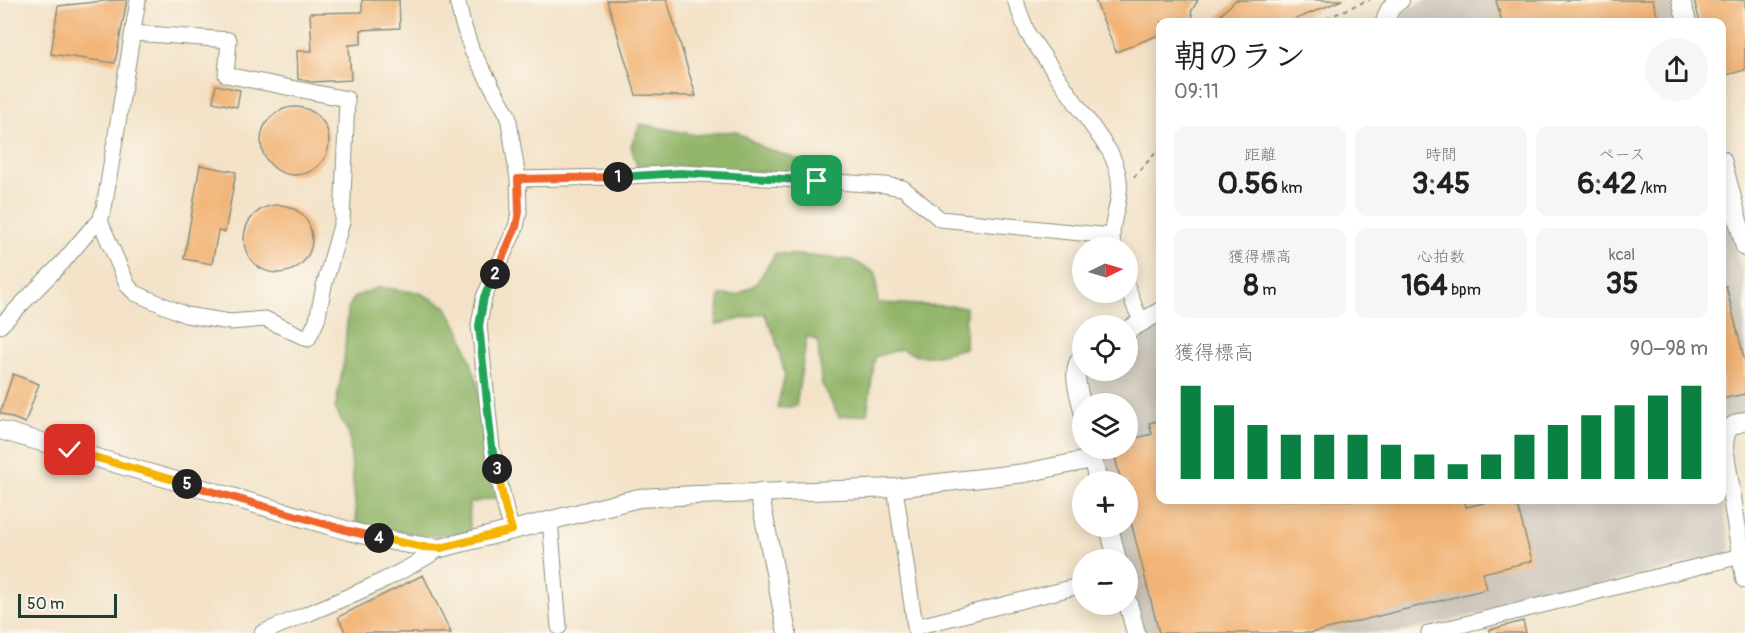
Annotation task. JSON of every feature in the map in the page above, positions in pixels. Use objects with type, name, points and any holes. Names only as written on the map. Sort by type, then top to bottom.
[{"type":"street","points":[[0,326],[100,221],[138,0]]},
{"type":"street","points":[[457,0],[472,51],[508,115],[518,179],[519,212],[516,227],[484,297],[479,326],[492,448],[512,530]]},
{"type":"street","points":[[1015,0],[1028,34],[1110,152],[1116,165],[1120,186],[1113,237]]},
{"type":"street","points":[[1386,18],[1394,4],[1400,0]]},
{"type":"street","points":[[1681,0],[1686,18]]},
{"type":"street","points":[[100,221],[128,286],[135,293],[186,315],[230,322],[266,319],[308,339],[317,320],[342,222],[347,99],[226,75],[229,40],[134,33]]},
{"type":"street","points":[[518,179],[681,173],[885,185],[903,188],[940,219],[1075,237]]},
{"type":"street","points":[[1726,175],[1745,247]]},
{"type":"street","points":[[1138,324],[1156,314]]},
{"type":"street","points":[[1726,432],[1730,427],[1745,421]]},
{"type":"street","points":[[0,430],[349,531],[399,543],[441,548],[639,498],[895,488],[1025,473],[1074,459]]},
{"type":"street","points":[[1726,462],[1745,579]]},
{"type":"street","points":[[895,488],[916,630],[1072,588]]},
{"type":"street","points":[[759,492],[787,633]]},
{"type":"street","points":[[550,520],[559,627]]},
{"type":"street","points":[[262,633],[415,565],[441,548]]},
{"type":"street","points":[[1429,633],[1740,556]]},
{"type":"street","points":[[1131,615],[1136,633]]},
{"type":"path","points":[[1327,18],[1370,0]]},
{"type":"path","points":[[1120,186],[1126,186],[1156,153]]},
{"type":"shaded area","points":[[1428,0],[1674,0],[1679,18],[1401,18],[1407,9]]},
{"type":"shaded area","points":[[1726,208],[1745,285],[1745,412],[1726,417]]},
{"type":"shaded area","points":[[1156,325],[1156,504],[1723,504],[1730,548],[1727,554],[1399,633],[1143,633],[1138,613],[1138,549],[1122,549],[1118,537],[1138,537],[1138,471],[1103,471],[1100,459],[1138,459],[1138,393],[1088,393],[1086,381],[1138,381],[1138,335]]},
{"type":"green space","points":[[640,124],[696,135],[735,131],[764,148],[801,160],[804,173],[674,166],[638,170],[631,146]]},
{"type":"green space","points":[[776,253],[852,260],[876,273],[878,303],[966,307],[965,348],[934,356],[919,356],[901,349],[875,357],[867,414],[839,417],[821,382],[818,341],[807,336],[796,406],[777,408],[785,375],[775,337],[764,313],[716,325],[720,295],[738,295],[756,284]]},
{"type":"green space","points":[[379,287],[420,293],[446,306],[462,335],[477,381],[483,438],[491,483],[497,498],[469,503],[470,533],[434,536],[357,527],[349,434],[335,409],[344,361],[348,309],[354,297]]},
{"type":"building","points":[[127,0],[115,63],[51,54],[58,6]]},
{"type":"building","points":[[362,0],[399,0],[400,28],[361,30],[361,44],[349,45],[351,80],[312,82],[298,79],[297,51],[312,51],[310,13],[362,12]]},
{"type":"building","points":[[607,0],[667,0],[696,96],[636,95]]},
{"type":"building","points":[[1095,0],[1198,0],[1191,12],[1193,18],[1156,18],[1156,36],[1116,52]]},
{"type":"building","points":[[1236,0],[1342,0],[1299,18],[1217,18]]},
{"type":"building","points":[[1496,0],[1653,0],[1658,18],[1501,18]]},
{"type":"building","points":[[1694,0],[1745,0],[1745,70],[1726,75],[1726,18],[1699,18]]},
{"type":"building","points":[[216,85],[240,90],[237,107],[213,102]]},
{"type":"building","points":[[288,107],[302,107],[314,112],[324,122],[329,141],[324,160],[314,170],[302,175],[288,175],[276,170],[266,160],[261,148],[261,134],[266,122],[276,112]]},
{"type":"building","points":[[200,165],[236,172],[225,232],[218,231],[212,264],[184,259]]},
{"type":"building","points":[[278,205],[291,208],[302,215],[309,226],[312,239],[309,252],[302,263],[291,270],[278,273],[265,270],[254,263],[247,252],[244,239],[247,226],[254,215],[265,208]]},
{"type":"building","points":[[1726,286],[1745,362],[1745,394],[1726,398]]},
{"type":"building","points":[[13,374],[39,384],[25,423],[0,413]]},
{"type":"building","points":[[1156,421],[1156,504],[1465,504],[1466,507],[1479,504],[1517,504],[1532,561],[1483,573],[1487,589],[1311,633],[1159,633],[1135,537],[1138,537],[1138,471],[1118,471],[1116,459],[1138,459],[1138,438],[1152,434],[1149,423]]},
{"type":"building","points":[[423,575],[451,633],[346,633],[338,617]]},
{"type":"building","points":[[1523,621],[1526,633],[1490,633],[1489,630]]},
{"type":"route","points":[[70,450],[349,531],[399,543],[441,548],[512,530],[492,448],[479,326],[484,297],[516,227],[519,212],[518,179],[681,173],[817,181]]}]
